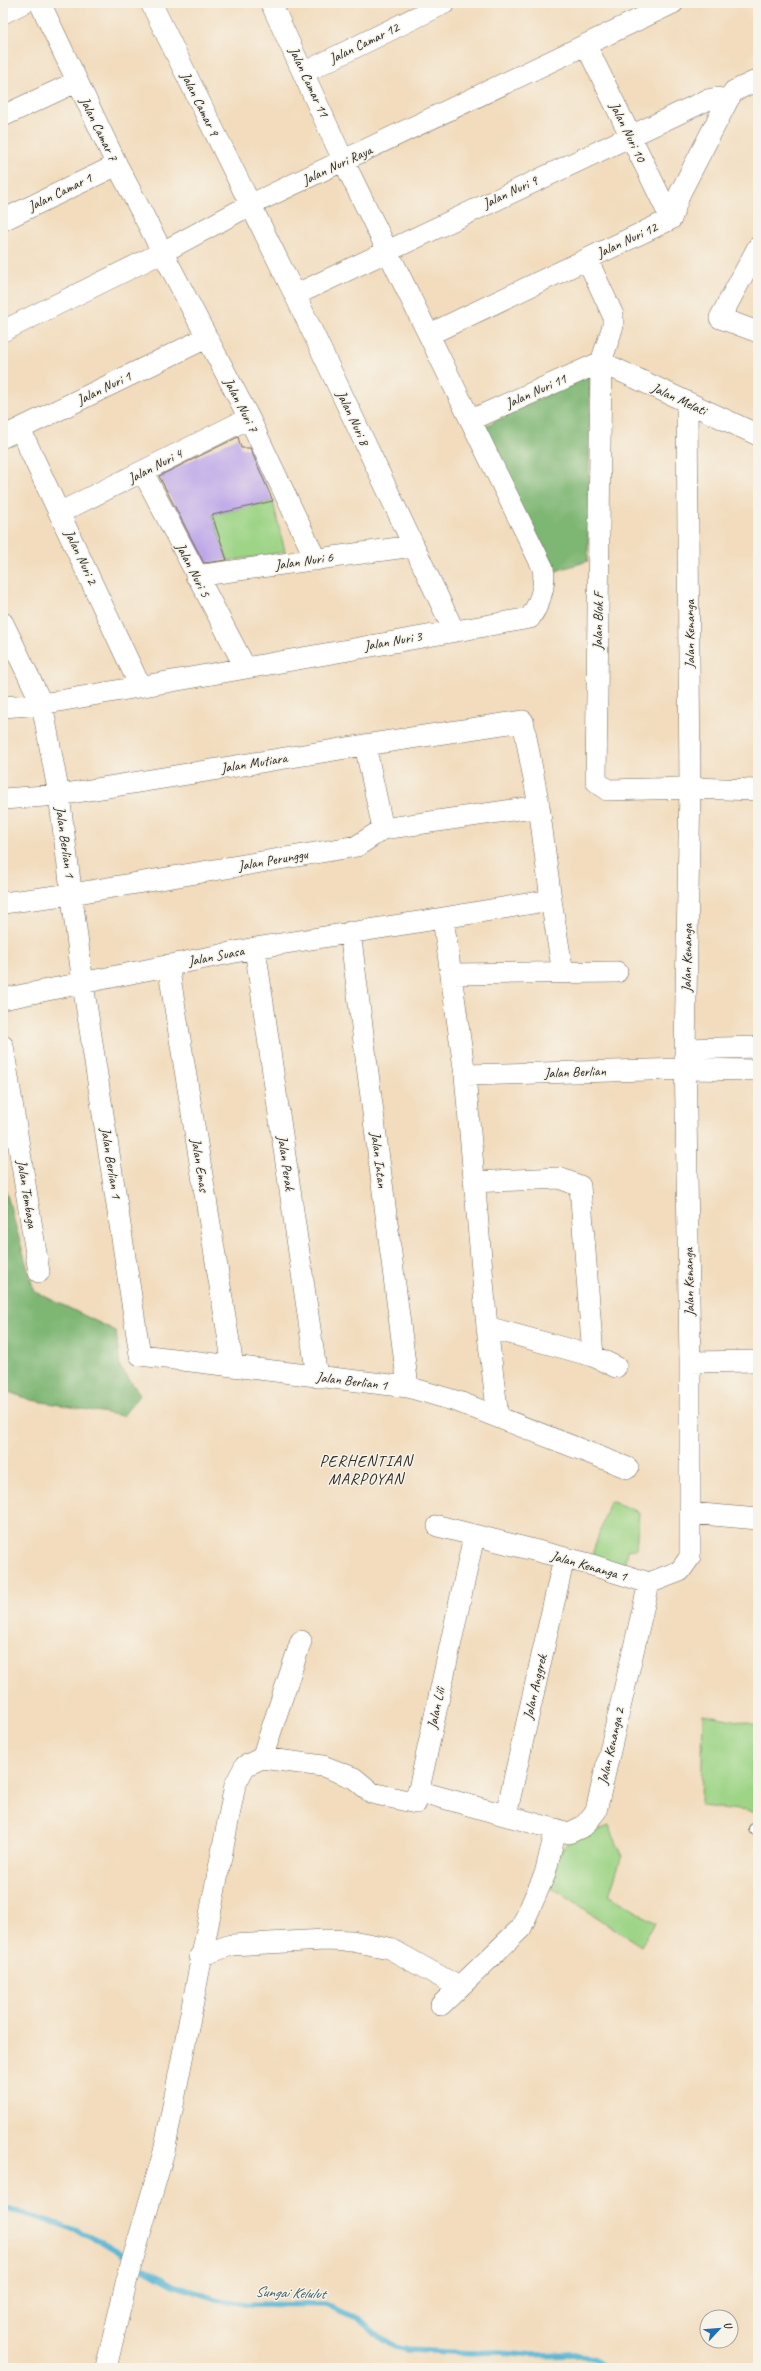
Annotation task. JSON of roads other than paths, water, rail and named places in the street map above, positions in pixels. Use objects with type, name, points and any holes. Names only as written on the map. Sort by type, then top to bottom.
[{"type":"street","points":[[3,13],[23,3]]},
{"type":"street","name":"Jalan Camar 7","points":[[40,3],[116,165],[163,252]]},
{"type":"street","name":"Jalan Camar 9","points":[[151,3],[250,205]]},
{"type":"street","name":"Jalan Camar 11","points":[[272,3],[305,72],[344,162],[471,420]]},
{"type":"street","name":"Jalan Camar 12","points":[[305,72],[445,3]]},
{"type":"street","name":"Jalan Nuri Raya","points":[[3,330],[163,252],[250,205],[344,162],[673,3]]},
{"type":"street","name":"Jalan Nuri 10","points":[[586,45],[671,219]]},
{"type":"street","name":"Jalan Nuri 12","points":[[430,334],[671,219],[680,193],[728,100],[734,91],[758,80]]},
{"type":"street","points":[[3,116],[76,82]]},
{"type":"street","name":"Jalan Nuri 9","points":[[295,295],[630,135],[707,100],[717,98],[728,100]]},
{"type":"street","name":"Jalan Camar 1","points":[[3,220],[116,165]]},
{"type":"street","name":"Jalan Nuri 8","points":[[250,205],[295,295],[454,631]]},
{"type":"street","points":[[758,247],[720,318],[758,332]]},
{"type":"street","name":"Jalan Nuri 7","points":[[163,252],[206,338],[249,418],[316,560]]},
{"type":"street","points":[[587,259],[613,316],[613,326],[601,362]]},
{"type":"street","name":"Jalan Nuri 1","points":[[12,433],[206,338]]},
{"type":"street","name":"Jalan Melati","points":[[601,362],[758,435]]},
{"type":"street","name":"Jalan Nuri 11","points":[[471,420],[601,362]]},
{"type":"street","name":"Jalan Blok F","points":[[601,362],[596,781],[607,790],[690,788]]},
{"type":"street","name":"Jalan Kenanga","points":[[688,403],[690,788],[685,1059],[690,1362],[690,1513]]},
{"type":"street","name":"Jalan Nuri 4","points":[[61,512],[249,418]]},
{"type":"street","name":"Jalan Nuri 3","points":[[3,707],[42,704],[244,667],[530,618],[537,606],[545,580],[543,568],[471,420]]},
{"type":"street","name":"Jalan Nuri 2","points":[[12,433],[61,512],[140,686]]},
{"type":"street","name":"Jalan Nuri 5","points":[[143,472],[244,667]]},
{"type":"street","name":"Jalan Nuri 6","points":[[196,576],[413,546]]},
{"type":"street","name":"Jalan Berlian 1","points":[[3,623],[42,704],[59,795],[83,984],[140,1355],[408,1387],[460,1402],[628,1468]]},
{"type":"street","name":"Jalan Mutiara","points":[[3,799],[59,795],[523,721],[539,806]]},
{"type":"street","points":[[365,745],[383,829]]},
{"type":"street","points":[[690,788],[758,790]]},
{"type":"street","points":[[539,806],[563,973]]},
{"type":"street","name":"Jalan Perunggu","points":[[3,903],[72,894],[357,846],[383,829],[539,806]]},
{"type":"street","name":"Jalan Suasa","points":[[83,984],[255,948],[552,900]]},
{"type":"street","points":[[443,918],[465,1075],[487,1327],[498,1417]]},
{"type":"street","name":"Jalan Intan","points":[[350,932],[408,1387]]},
{"type":"street","name":"Jalan Perak","points":[[255,948],[317,1377]]},
{"type":"street","name":"Jalan Emas","points":[[168,965],[233,1366]]},
{"type":"street","points":[[451,974],[617,972]]},
{"type":"street","points":[[3,1000],[83,984]]},
{"type":"street","name":"Jalan Tembaga","points":[[3,1046],[39,1272]]},
{"type":"street","points":[[685,1059],[758,1047]]},
{"type":"street","points":[[685,1059],[758,1070]]},
{"type":"street","name":"Jalan Berlian","points":[[465,1075],[685,1059]]},
{"type":"street","points":[[474,1182],[559,1178],[580,1186],[593,1356]]},
{"type":"street","points":[[487,1327],[593,1356],[616,1367]]},
{"type":"street","points":[[690,1362],[758,1361]]},
{"type":"street","points":[[649,1583],[680,1571],[690,1557],[690,1513],[758,1519]]},
{"type":"street","name":"Jalan Kenanga 1","points":[[438,1526],[564,1558],[649,1583]]},
{"type":"street","name":"Jalan Lili","points":[[418,1791],[474,1536]]},
{"type":"street","name":"Jalan Anggrek","points":[[506,1815],[564,1558]]},
{"type":"street","name":"Jalan Kenanga 2","points":[[506,1815],[569,1833],[584,1826],[596,1811],[649,1583]]},
{"type":"street","points":[[262,1758],[301,1641]]},
{"type":"street","points":[[106,2368],[127,2279],[164,2152],[200,1956],[235,1785],[245,1766],[262,1758],[323,1766],[354,1778],[372,1794],[416,1803],[418,1791],[506,1815]]},
{"type":"street","points":[[441,2005],[521,1928],[545,1874],[556,1829]]},
{"type":"street","points":[[200,1956],[231,1945],[325,1940],[352,1941],[389,1948],[458,1987]]},
{"type":"waterway","name":"Sungai Kelulut","points":[[3,2208],[84,2233],[99,2240],[128,2258]]},
{"type":"waterway","name":"Sungai Kelulut","points":[[135,2264],[173,2285],[216,2299],[246,2304],[325,2305],[360,2319],[383,2340],[395,2347],[408,2350],[473,2353],[499,2352],[535,2355],[576,2354],[595,2360],[605,2368]]},
{"type":"district","name":"PERHENTIAN MARPOYAN","points":[[366,1470]]}]
